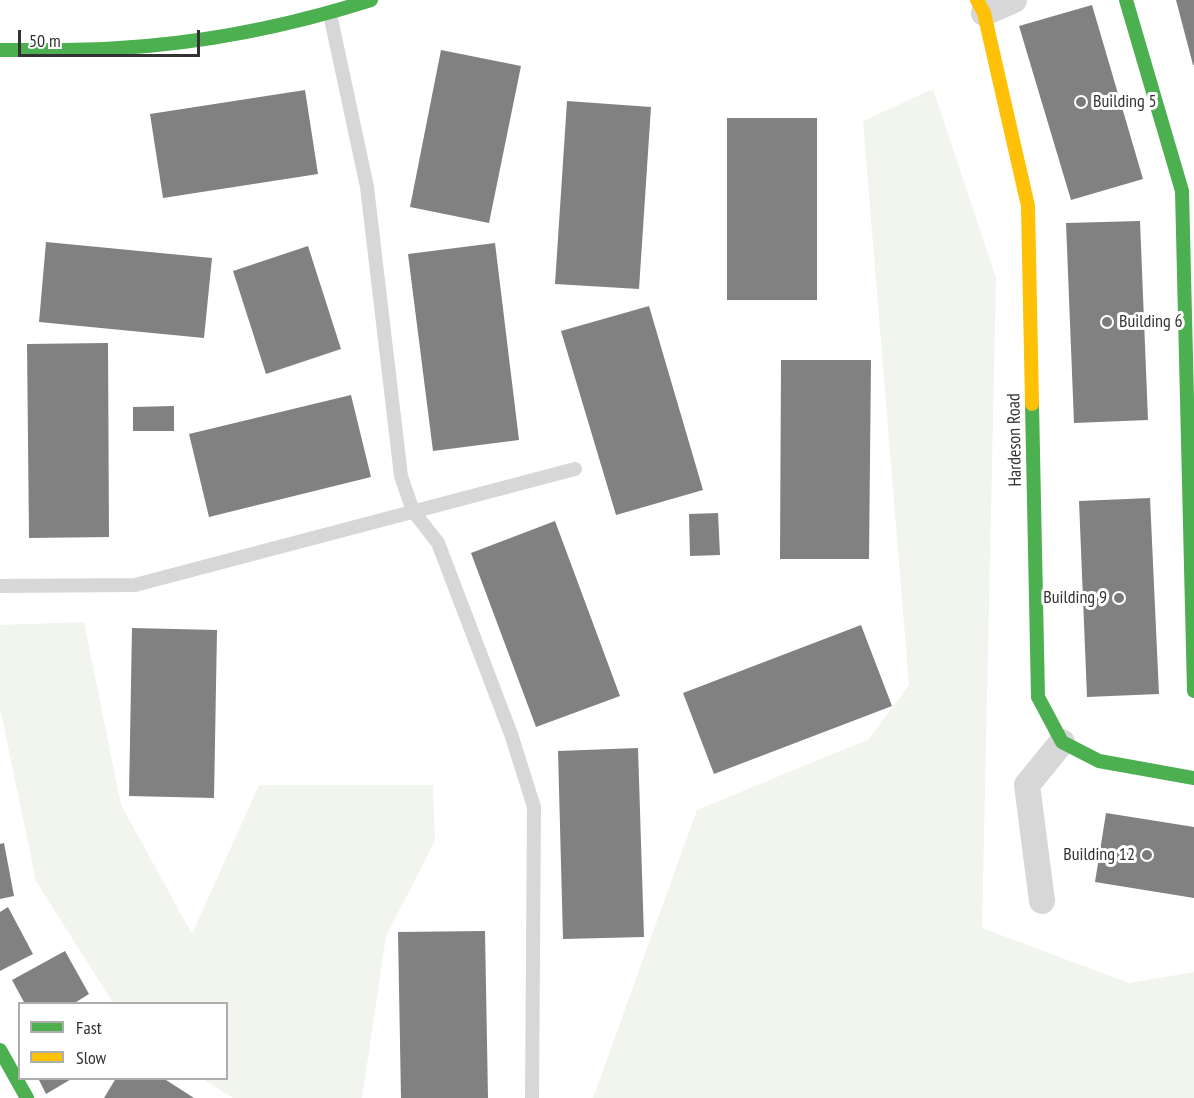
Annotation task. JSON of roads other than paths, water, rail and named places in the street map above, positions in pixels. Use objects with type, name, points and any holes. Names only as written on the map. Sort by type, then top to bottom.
[{"type":"street","points":[[0,51],[84,50],[166,44],[243,33],[330,14],[370,0]]},
{"type":"street","points":[[980,7],[1014,0]]},
{"type":"street","points":[[1126,0],[1182,191],[1194,692]]},
{"type":"street","name":"Hardeson Road","points":[[980,7],[1028,206],[1038,696],[1062,742]]},
{"type":"street","points":[[1042,901],[1027,785],[1062,742],[1099,761],[1194,777]]},
{"type":"street","points":[[0,1050],[27,1098]]},
{"type":"lane","points":[[330,14],[367,187],[401,476],[413,511],[438,543],[512,734],[534,807],[532,1098]]},
{"type":"lane","points":[[0,586],[135,585],[575,469]]},
{"type":"place","name":"Building 5","points":[[1081,102]]},
{"type":"place","name":"Building 6","points":[[1107,322]]},
{"type":"place","name":"Building 9","points":[[1119,598]]},
{"type":"place","name":"Building 12","points":[[1147,855]]}]
